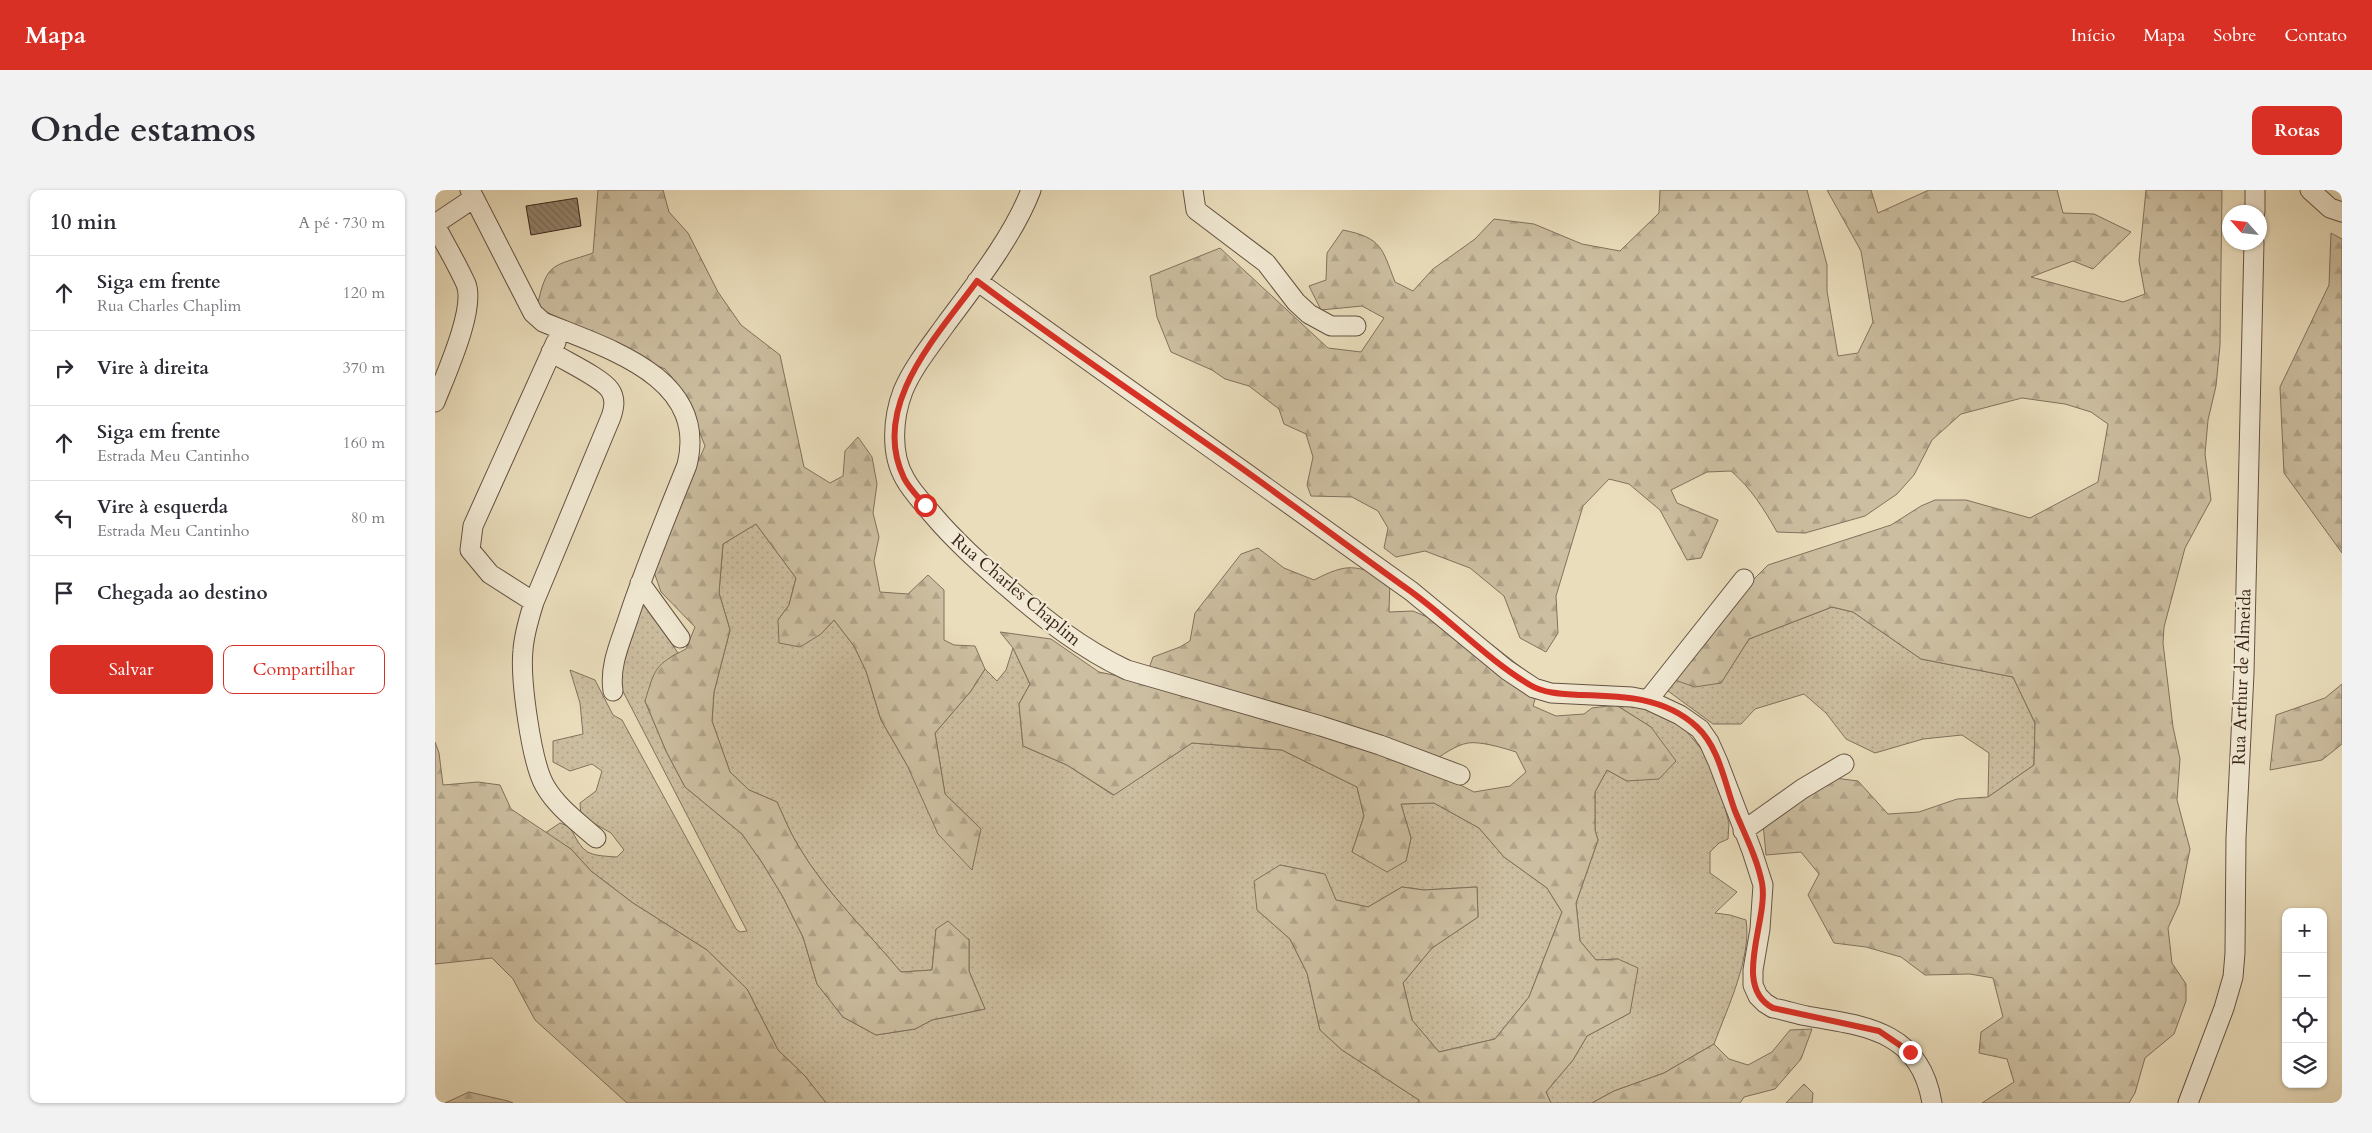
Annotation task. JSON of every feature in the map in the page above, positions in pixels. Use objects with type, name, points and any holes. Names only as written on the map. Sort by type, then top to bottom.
[{"type":"street","name":"Rua Charles Chaplim","points":[[1031,190],[1026,203],[977,281],[923,355],[903,391],[897,418],[895,450],[904,479],[957,542],[1029,606],[1099,657],[1127,670],[1380,745],[1460,776]]},
{"type":"street","points":[[1193,190],[1195,210],[1266,263],[1309,314],[1331,326],[1356,326]]},
{"type":"street","points":[[2255,190],[2255,205]]},
{"type":"street","points":[[2310,190],[2330,208],[2342,212]]},
{"type":"street","points":[[435,402],[460,337],[469,301],[466,285],[435,224],[472,194],[525,303],[533,313],[543,322],[643,366],[672,390],[683,411],[689,433],[690,450],[640,583],[612,669],[613,691]]},
{"type":"street","name":"Rua Arthur de Almeida","points":[[2188,1103],[2224,1008],[2233,977],[2235,953],[2236,838],[2244,673],[2254,250]]},
{"type":"street","points":[[977,281],[1245,470],[1411,591],[1507,670],[1534,688],[1551,693],[1632,697],[1648,700],[1680,715],[1700,730],[1709,742],[1718,762],[1743,831],[1752,850],[1763,885],[1760,929],[1753,970],[1753,984],[1758,996],[1765,1004],[1773,1008],[1879,1031],[1898,1042],[1910,1052],[1921,1067],[1929,1090],[1931,1103]]},
{"type":"street","points":[[534,602],[490,574],[470,550],[473,526],[562,330]]},
{"type":"street","points":[[551,352],[603,383],[611,391],[614,405],[611,417],[534,602],[526,626],[522,652],[533,753],[544,785],[555,801],[596,838]]},
{"type":"street","points":[[1648,700],[1744,578]]},
{"type":"street","points":[[640,583],[680,638]]},
{"type":"street","points":[[1743,831],[1802,789],[1844,764]]},
{"type":"green space","points":[[598,190],[663,190],[669,212],[688,233],[718,292],[741,325],[780,355],[804,467],[830,483],[843,476],[845,451],[858,437],[872,457],[877,484],[873,513],[879,537],[874,561],[880,592],[908,594],[928,575],[944,590],[944,640],[954,645],[975,646],[985,669],[971,691],[935,733],[945,794],[981,829],[972,870],[938,834],[907,765],[881,720],[866,671],[854,646],[834,620],[821,634],[800,647],[779,643],[778,620],[789,605],[796,578],[756,524],[723,544],[719,593],[730,630],[714,692],[712,721],[730,772],[749,790],[777,802],[790,831],[810,864],[847,911],[901,972],[932,970],[936,929],[948,921],[969,940],[969,971],[985,1009],[932,1020],[915,1029],[876,1035],[843,1017],[817,984],[803,937],[783,897],[763,864],[742,834],[685,787],[666,751],[645,701],[657,669],[667,659],[686,649],[695,627],[661,592],[654,572],[683,495],[705,446],[684,392],[665,369],[622,351],[537,307],[544,281],[553,268],[593,253]]},
{"type":"green space","points":[[1660,190],[1807,190],[1827,265],[1827,291],[1838,356],[1858,353],[1873,322],[1861,251],[1827,190],[1871,190],[1878,213],[1929,190],[2057,190],[2063,213],[2094,214],[2131,232],[2093,269],[2073,261],[2031,277],[2123,302],[2145,294],[2139,261],[2146,190],[2222,190],[2220,345],[2216,386],[2208,420],[2205,454],[2211,500],[2185,548],[2164,627],[2163,643],[2173,727],[2180,759],[2177,800],[2190,849],[2179,904],[2168,928],[2172,963],[2186,984],[2186,1001],[2174,1034],[2145,1058],[2135,1093],[2129,1103],[1982,1103],[2014,1082],[2007,1059],[1979,1053],[1981,1032],[2003,1017],[1993,978],[1970,974],[1925,975],[1901,957],[1866,947],[1834,943],[1808,895],[1819,874],[1801,852],[1766,855],[1763,823],[1827,777],[1858,781],[1888,814],[1919,812],[1957,799],[1988,797],[2034,765],[2035,723],[2013,677],[1921,659],[1853,612],[1832,607],[1749,639],[1721,683],[1695,687],[1669,678],[1711,622],[1768,565],[1891,525],[1921,506],[1935,500],[1966,500],[2030,518],[2098,482],[2108,424],[2091,412],[2065,404],[2022,398],[1961,414],[1932,440],[1914,475],[1897,494],[1865,516],[1805,533],[1777,532],[1757,499],[1731,471],[1707,472],[1671,490],[1677,503],[1718,520],[1701,558],[1687,560],[1660,510],[1629,484],[1609,479],[1583,506],[1556,596],[1558,633],[1546,652],[1520,638],[1504,596],[1470,568],[1425,551],[1396,557],[1384,548],[1388,528],[1378,511],[1352,497],[1311,496],[1307,485],[1313,457],[1306,434],[1284,424],[1279,409],[1249,386],[1225,379],[1212,370],[1171,352],[1157,317],[1150,276],[1220,248],[1328,348],[1361,352],[1384,318],[1362,306],[1321,310],[1309,286],[1326,280],[1327,253],[1343,230],[1366,237],[1379,246],[1395,282],[1413,291],[1433,269],[1475,239],[1494,219],[1534,224],[1582,244],[1620,251],[1659,213]]},
{"type":"green space","points":[[2331,233],[2342,239],[2342,553],[2284,473],[2280,387],[2329,285]]},
{"type":"green space","points":[[756,524],[796,578],[789,605],[778,620],[821,634],[834,620],[854,646],[866,671],[881,720],[907,765],[981,829],[945,794],[935,733],[971,691],[985,669],[997,681],[1006,670],[1013,648],[1030,684],[1019,704],[1023,746],[1067,765],[1113,795],[1192,743],[1282,750],[1357,787],[1364,816],[1352,852],[1406,861],[1411,838],[1401,804],[1434,803],[1479,828],[1504,857],[1547,888],[1562,912],[1529,997],[1495,1039],[1439,1052],[1412,1020],[1403,983],[1432,948],[1478,917],[1477,887],[1424,890],[1402,887],[1368,907],[1336,900],[1324,874],[1280,865],[1257,910],[1290,939],[1307,973],[1320,1030],[1342,1050],[1419,1100],[1419,1103],[826,1103],[805,1076],[778,1050],[747,989],[707,950],[633,903],[591,871],[571,849],[545,833],[560,823],[570,827],[579,843],[587,852],[617,857],[624,850],[611,833],[581,816],[580,803],[596,791],[602,771],[592,764],[570,771],[553,762],[553,741],[583,734],[580,703],[570,670],[595,680],[613,715],[622,720],[736,929],[740,932],[747,931],[614,674],[642,599],[678,653],[671,657],[645,701],[666,751],[685,787],[742,834],[763,864],[783,897],[803,937],[817,984],[843,1017],[876,1035],[915,1029],[932,1020],[985,1009],[969,971],[969,939],[936,929],[932,970],[901,972],[847,911],[810,864],[790,831],[777,802],[749,790],[730,772],[712,721],[714,692],[730,630],[719,593],[723,544]]},
{"type":"green space","points":[[1258,548],[1284,568],[1314,580],[1344,568],[1359,569],[1390,578],[1389,612],[1413,611],[1491,644],[1540,682],[1533,706],[1556,716],[1584,714],[1592,708],[1616,705],[1651,727],[1676,761],[1659,779],[1627,781],[1607,770],[1595,792],[1595,830],[1598,840],[1576,903],[1580,941],[1596,960],[1618,959],[1638,968],[1630,1013],[1587,1036],[1573,1060],[1546,1092],[1551,1103],[1419,1103],[1419,1100],[1342,1050],[1320,1030],[1307,973],[1290,939],[1257,910],[1254,881],[1280,865],[1325,874],[1336,900],[1368,907],[1402,887],[1424,890],[1477,887],[1478,917],[1432,948],[1403,983],[1412,1020],[1439,1052],[1495,1039],[1529,997],[1562,912],[1547,888],[1504,857],[1479,828],[1434,803],[1401,804],[1411,838],[1406,861],[1387,872],[1352,852],[1364,816],[1357,787],[1282,750],[1192,743],[1114,795],[1067,765],[1023,746],[1019,704],[1030,684],[1013,648],[1000,632],[1051,639],[1099,672],[1166,686],[1371,747],[1445,777],[1474,792],[1510,786],[1526,772],[1516,752],[1499,747],[1479,743],[1463,744],[1432,762],[1148,671],[1153,657],[1180,647],[1190,641],[1195,613],[1241,554]]},
{"type":"green space","points":[[1832,607],[1853,612],[1921,659],[2013,677],[2035,723],[2034,765],[1988,797],[1989,753],[1962,735],[1923,739],[1875,753],[1846,739],[1826,713],[1804,694],[1755,709],[1741,724],[1713,724],[1664,688],[1669,678],[1721,683],[1749,639]]},
{"type":"green space","points":[[2342,684],[2342,744],[2322,760],[2270,770],[2276,715],[2325,698]]},
{"type":"green space","points":[[1643,701],[1677,720],[1713,763],[1729,823],[1728,839],[1719,843],[1710,852],[1710,873],[1737,892],[1715,913],[1746,920],[1747,935],[1742,966],[1714,1044],[1664,1073],[1614,1091],[1592,1103],[1551,1103],[1546,1092],[1573,1060],[1587,1036],[1630,1013],[1618,959],[1596,960],[1580,941],[1576,903],[1598,840],[1595,830],[1595,792],[1607,770],[1627,781],[1651,727],[1616,705]]},
{"type":"green space","points":[[435,742],[439,753],[443,785],[478,782],[500,785],[511,809],[571,849],[591,871],[633,903],[707,950],[747,989],[778,1050],[805,1076],[826,1103],[627,1103],[535,1020],[513,979],[492,958],[435,964]]},
{"type":"green space","points":[[1812,1029],[1801,1059],[1775,1089],[1744,1097],[1740,1103],[1592,1103],[1614,1091],[1664,1073],[1714,1044],[1729,1059],[1748,1065],[1772,1052],[1790,1030]]},
{"type":"green space","points":[[1804,1084],[1813,1093],[1812,1103],[1786,1103]]},
{"type":"green space","points":[[469,1092],[508,1101],[513,1103],[445,1103]]},
{"type":"building","points":[[577,198],[581,226],[531,235],[526,206]]},
{"type":"route","points":[[925,505],[904,479],[895,450],[897,418],[903,391],[923,355],[977,281],[1019,313],[1245,470],[1335,538],[1411,591],[1507,670],[1534,688],[1551,693],[1632,697],[1648,700],[1691,722],[1709,742],[1718,762],[1731,800],[1752,850],[1763,885],[1760,929],[1753,970],[1753,984],[1758,996],[1765,1004],[1773,1008],[1805,1016],[1843,1021],[1879,1031],[1898,1042],[1910,1052]]}]
